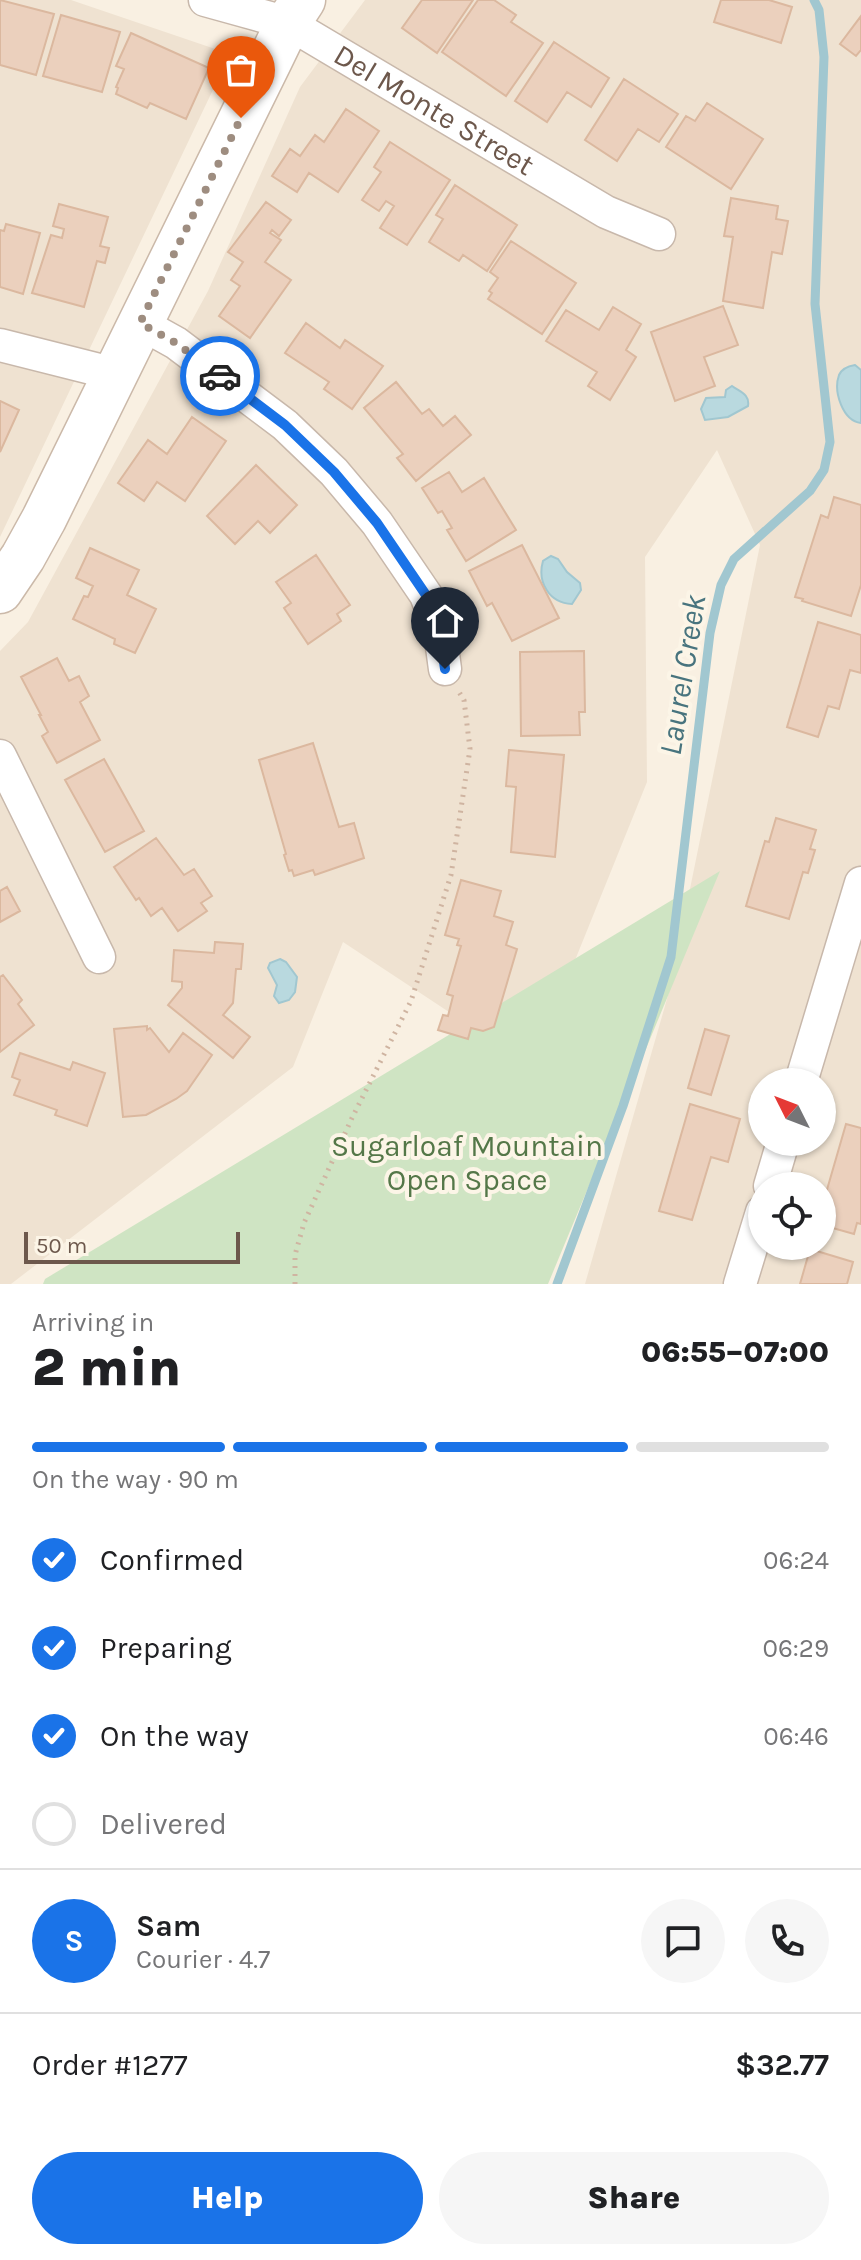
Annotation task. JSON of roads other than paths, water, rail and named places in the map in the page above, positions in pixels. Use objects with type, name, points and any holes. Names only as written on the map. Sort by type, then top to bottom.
[{"type":"main road","points":[[0,591],[37,532],[296,11]]},
{"type":"street","name":"Del Monte Street","points":[[205,0],[296,11],[606,212],[659,234]]},
{"type":"street","points":[[140,323],[176,343],[285,425],[334,472],[377,523],[426,595],[440,632],[445,669]]},
{"type":"street","points":[[0,345],[115,374]]},
{"type":"street","points":[[0,756],[99,957]]},
{"type":"street","points":[[805,1068],[861,883]]},
{"type":"street","points":[[740,1284],[748,1258]]},
{"type":"water","points":[[855,365],[861,370],[861,423],[849,417],[841,405],[837,389],[840,373]]},
{"type":"water","points":[[732,386],[746,396],[748,406],[728,417],[705,420],[701,409],[706,398],[725,397],[726,390]]},
{"type":"water","points":[[551,556],[558,559],[580,583],[581,590],[572,604],[557,600],[543,584],[543,561]]},
{"type":"water","points":[[280,959],[297,977],[295,992],[289,1000],[279,1003],[274,996],[277,985],[268,968],[270,963]]},
{"type":"waterway","name":"Laurel Creek","points":[[557,1284],[623,1106],[671,957],[710,633],[721,585],[734,559],[810,491],[824,470],[830,442],[815,304],[824,57],[819,10],[814,0]]},
{"type":"park label","name":"Sugarloaf Mountain Open Space","points":[[467,1163]]}]
